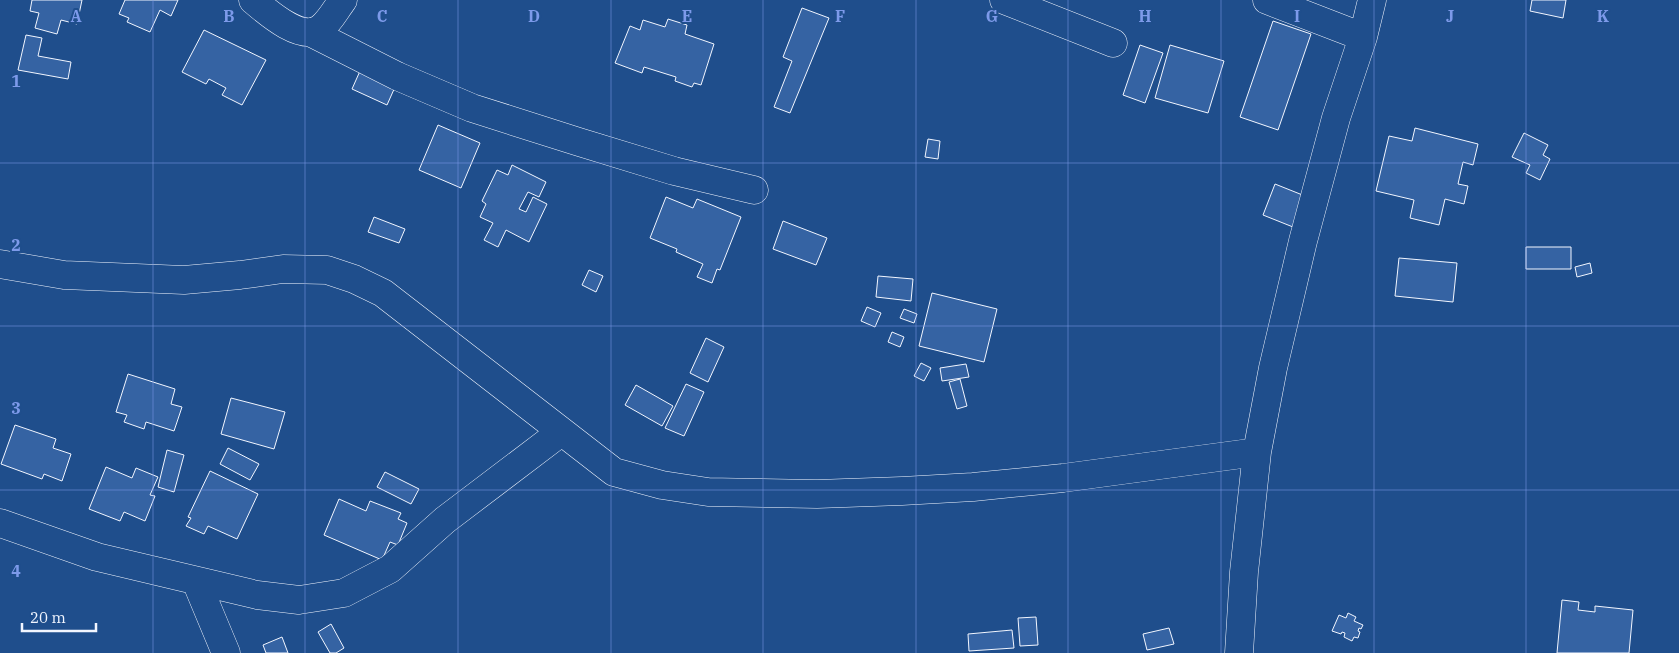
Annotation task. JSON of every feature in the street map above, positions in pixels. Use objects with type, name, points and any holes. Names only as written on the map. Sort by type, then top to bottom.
[{"type":"street","points":[[254,0],[288,26],[310,32],[397,76],[472,108],[674,171],[754,190]]},
{"type":"street","points":[[310,32],[320,29],[343,0]]},
{"type":"street","points":[[1004,0],[1113,43]]},
{"type":"street","points":[[1266,0],[1362,37]]},
{"type":"street","points":[[1239,653],[1244,572],[1257,452],[1273,368],[1303,241],[1336,118],[1372,0]]},
{"type":"street","points":[[0,264],[64,275],[184,280],[283,269],[327,270],[354,279],[383,293],[614,472],[662,485],[708,492],[817,494],[973,487],[1063,478],[1257,452]]},
{"type":"street","points":[[0,523],[97,558],[257,595],[299,600],[344,593],[390,569],[445,520],[561,432]]},
{"type":"street","points":[[196,581],[226,653]]},
{"type":"building","points":[[32,0],[82,0],[77,24],[61,20],[57,34],[35,28],[39,13],[30,11]]},
{"type":"building","points":[[125,0],[178,0],[171,16],[160,10],[150,32],[127,22],[129,18],[119,14]]},
{"type":"building","points":[[1532,0],[1566,0],[1563,18],[1530,11]]},
{"type":"building","points":[[802,8],[829,18],[790,113],[774,107],[792,61],[783,57]]},
{"type":"building","points":[[668,19],[687,25],[685,34],[714,44],[701,85],[694,83],[692,87],[675,81],[676,77],[644,67],[642,73],[615,63],[630,26],[640,30],[643,20],[665,27]]},
{"type":"building","points":[[1273,21],[1311,34],[1278,130],[1240,117]]},
{"type":"building","points":[[204,30],[266,60],[242,105],[222,95],[226,88],[209,79],[206,84],[182,72]]},
{"type":"building","points":[[26,35],[42,38],[38,56],[71,62],[68,79],[18,70]]},
{"type":"building","points":[[1140,45],[1163,53],[1145,103],[1123,95]]},
{"type":"building","points":[[1170,45],[1224,61],[1208,113],[1155,98]]},
{"type":"building","points":[[360,71],[395,87],[387,105],[352,89]]},
{"type":"building","points":[[438,125],[480,143],[461,188],[419,170]]},
{"type":"building","points":[[1415,128],[1478,144],[1473,165],[1463,162],[1458,184],[1468,186],[1464,204],[1445,199],[1439,225],[1410,218],[1414,200],[1376,191],[1389,136],[1412,141]]},
{"type":"building","points":[[1524,133],[1548,145],[1543,155],[1550,159],[1540,180],[1526,173],[1530,165],[1512,157]]},
{"type":"building","points":[[928,139],[940,141],[938,159],[925,157]]},
{"type":"building","points":[[512,165],[546,182],[539,197],[528,192],[519,209],[526,212],[533,197],[547,204],[529,242],[506,230],[498,247],[484,240],[493,223],[480,217],[486,204],[482,201],[497,170],[508,175]]},
{"type":"building","points":[[1275,184],[1310,198],[1298,229],[1263,215]]},
{"type":"building","points":[[666,197],[693,208],[697,199],[741,217],[720,270],[717,269],[712,283],[697,277],[703,264],[676,252],[677,249],[650,238]]},
{"type":"building","points":[[374,217],[405,229],[399,243],[368,232]]},
{"type":"building","points":[[783,221],[827,238],[816,265],[773,249]]},
{"type":"building","points":[[1526,247],[1571,247],[1571,269],[1526,269]]},
{"type":"building","points":[[1399,258],[1457,263],[1453,302],[1395,296]]},
{"type":"building","points":[[1590,263],[1592,273],[1577,277],[1575,267]]},
{"type":"building","points":[[589,270],[603,276],[596,292],[582,285]]},
{"type":"building","points":[[878,276],[913,279],[911,301],[876,297]]},
{"type":"building","points":[[932,293],[997,309],[984,362],[919,346]]},
{"type":"building","points":[[867,307],[881,313],[875,327],[861,321]]},
{"type":"building","points":[[904,309],[917,314],[914,323],[900,318]]},
{"type":"building","points":[[892,332],[904,337],[900,347],[888,342]]},
{"type":"building","points":[[706,338],[724,347],[708,382],[690,373]]},
{"type":"building","points":[[921,363],[931,368],[924,381],[914,376]]},
{"type":"building","points":[[966,364],[969,377],[942,381],[940,368]]},
{"type":"building","points":[[128,374],[175,389],[171,404],[182,407],[174,431],[146,422],[144,429],[124,422],[127,415],[116,412]]},
{"type":"building","points":[[960,379],[967,406],[957,409],[949,382]]},
{"type":"building","points":[[686,384],[704,392],[684,436],[665,428]]},
{"type":"building","points":[[636,385],[673,406],[662,426],[625,405]]},
{"type":"building","points":[[231,398],[285,412],[274,449],[221,434]]},
{"type":"building","points":[[15,425],[56,439],[53,448],[71,454],[62,481],[44,474],[42,479],[1,464]]},
{"type":"building","points":[[228,448],[259,464],[250,480],[220,464]]},
{"type":"building","points":[[167,450],[184,455],[174,492],[158,487]]},
{"type":"building","points":[[106,467],[132,478],[136,468],[158,477],[150,495],[155,496],[145,521],[124,512],[120,521],[89,509]]},
{"type":"building","points":[[210,471],[258,494],[237,539],[208,526],[204,534],[186,526],[191,518],[188,517]]},
{"type":"building","points":[[385,472],[419,489],[411,504],[377,487]]},
{"type":"building","points":[[339,499],[366,511],[370,501],[401,513],[398,519],[407,523],[398,545],[390,542],[382,560],[324,535]]},
{"type":"building","points":[[1562,600],[1579,602],[1578,610],[1595,612],[1595,606],[1633,610],[1629,653],[1557,653]]},
{"type":"building","points":[[1348,613],[1356,617],[1354,621],[1363,625],[1361,629],[1359,628],[1358,638],[1354,637],[1352,641],[1344,637],[1345,633],[1342,632],[1341,634],[1332,631],[1339,615],[1346,618]]},
{"type":"building","points":[[1036,617],[1038,645],[1020,646],[1018,618]]},
{"type":"building","points":[[331,624],[344,648],[336,653],[330,653],[318,632]]},
{"type":"building","points":[[1169,628],[1174,644],[1147,650],[1143,634]]},
{"type":"building","points":[[1012,630],[1014,648],[969,651],[968,634]]},
{"type":"building","points":[[282,637],[288,653],[266,653],[263,645]]}]
